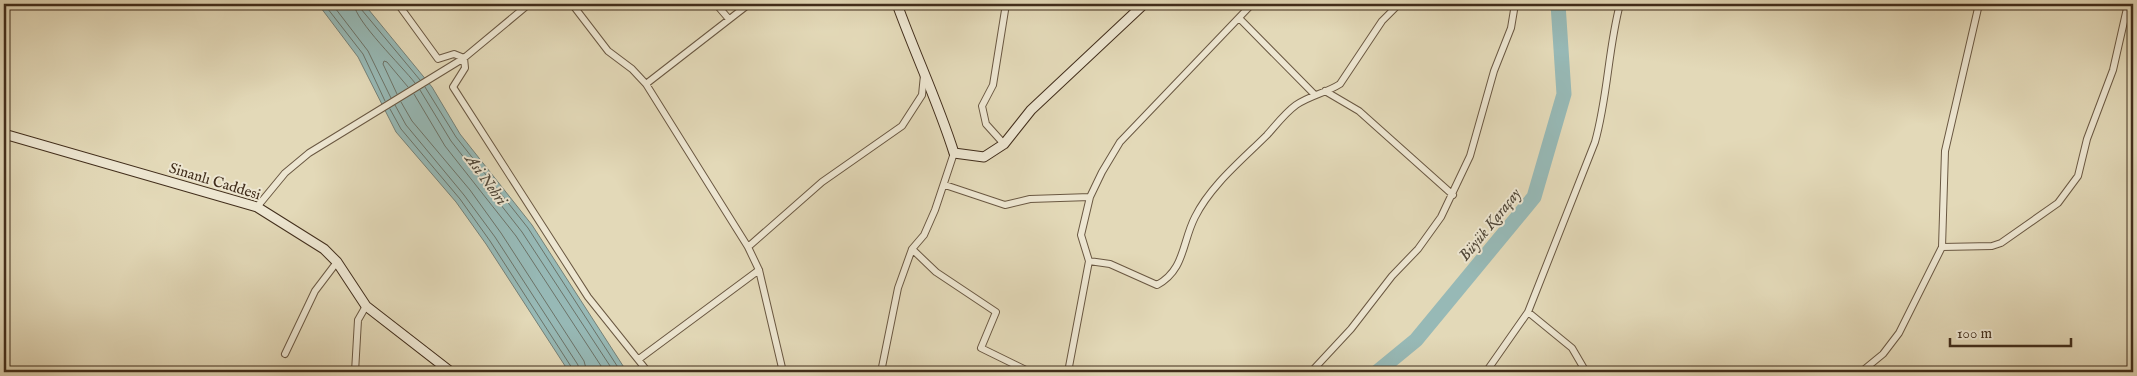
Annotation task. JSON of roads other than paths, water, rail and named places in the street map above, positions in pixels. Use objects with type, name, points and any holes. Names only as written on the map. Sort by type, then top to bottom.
[{"type":"street","points":[[398,4],[438,59],[454,54],[464,58]]},
{"type":"street","points":[[257,207],[291,168],[309,153],[464,58],[529,4]]},
{"type":"street","points":[[572,4],[608,51],[632,69],[646,84],[748,247],[759,270],[782,372]]},
{"type":"street","points":[[716,4],[728,18]]},
{"type":"street","points":[[646,84],[728,18],[749,4]]},
{"type":"street","points":[[881,372],[898,288],[912,249],[924,235],[945,184],[954,153],[943,118],[924,75],[897,4]]},
{"type":"street","points":[[1004,144],[986,124],[982,106],[992,85],[1006,4]]},
{"type":"street","points":[[954,153],[984,157],[1004,144],[1031,110],[1144,4]]},
{"type":"street","points":[[1068,372],[1088,261],[1081,235],[1090,197],[1102,172],[1120,142],[1240,19],[1252,4]]},
{"type":"street","points":[[1088,261],[1110,264],[1156,284],[1167,279],[1185,250],[1194,218],[1214,188],[1294,106],[1314,94],[1340,84],[1382,22],[1399,4]]},
{"type":"street","points":[[1311,372],[1351,329],[1392,276],[1424,242],[1453,195],[1482,121],[1494,72],[1511,28],[1515,4]]},
{"type":"street","points":[[1486,372],[1528,312],[1595,142],[1602,114],[1613,30],[1620,4]]},
{"type":"street","points":[[1861,372],[1883,354],[1899,333],[1942,247],[1945,151],[1979,4]]},
{"type":"street","points":[[1942,247],[1992,246],[2001,243],[2058,203],[2078,176],[2087,139],[2113,70],[2128,4]]},
{"type":"street","points":[[1240,19],[1314,94]]},
{"type":"street","points":[[464,58],[464,68],[453,87],[588,297],[648,372]]},
{"type":"street","points":[[748,247],[822,182],[902,126],[922,95],[924,75]]},
{"type":"street","points":[[1325,91],[1359,111],[1453,195]]},
{"type":"street","name":"Sinanlı Caddesi","points":[[4,134],[257,207],[324,249],[337,262],[366,306],[451,372]]},
{"type":"street","points":[[945,184],[1005,205],[1030,199],[1090,197]]},
{"type":"street","points":[[912,249],[936,272],[996,312],[981,348],[1030,372]]},
{"type":"street","points":[[285,354],[315,291],[337,262]]},
{"type":"street","points":[[639,359],[759,270]]},
{"type":"street","points":[[355,372],[358,320],[366,306]]},
{"type":"street","points":[[1528,312],[1572,348],[1586,372]]},
{"type":"water","name":"Asi Nehri","points":[[318,4],[364,4],[432,87],[460,134],[532,225],[627,372],[569,372],[486,244],[456,202],[396,132],[358,57]]},
{"type":"waterway","name":"Büyük Karaçay","points":[[1377,372],[1416,340],[1534,197],[1564,94],[1558,4]]}]
